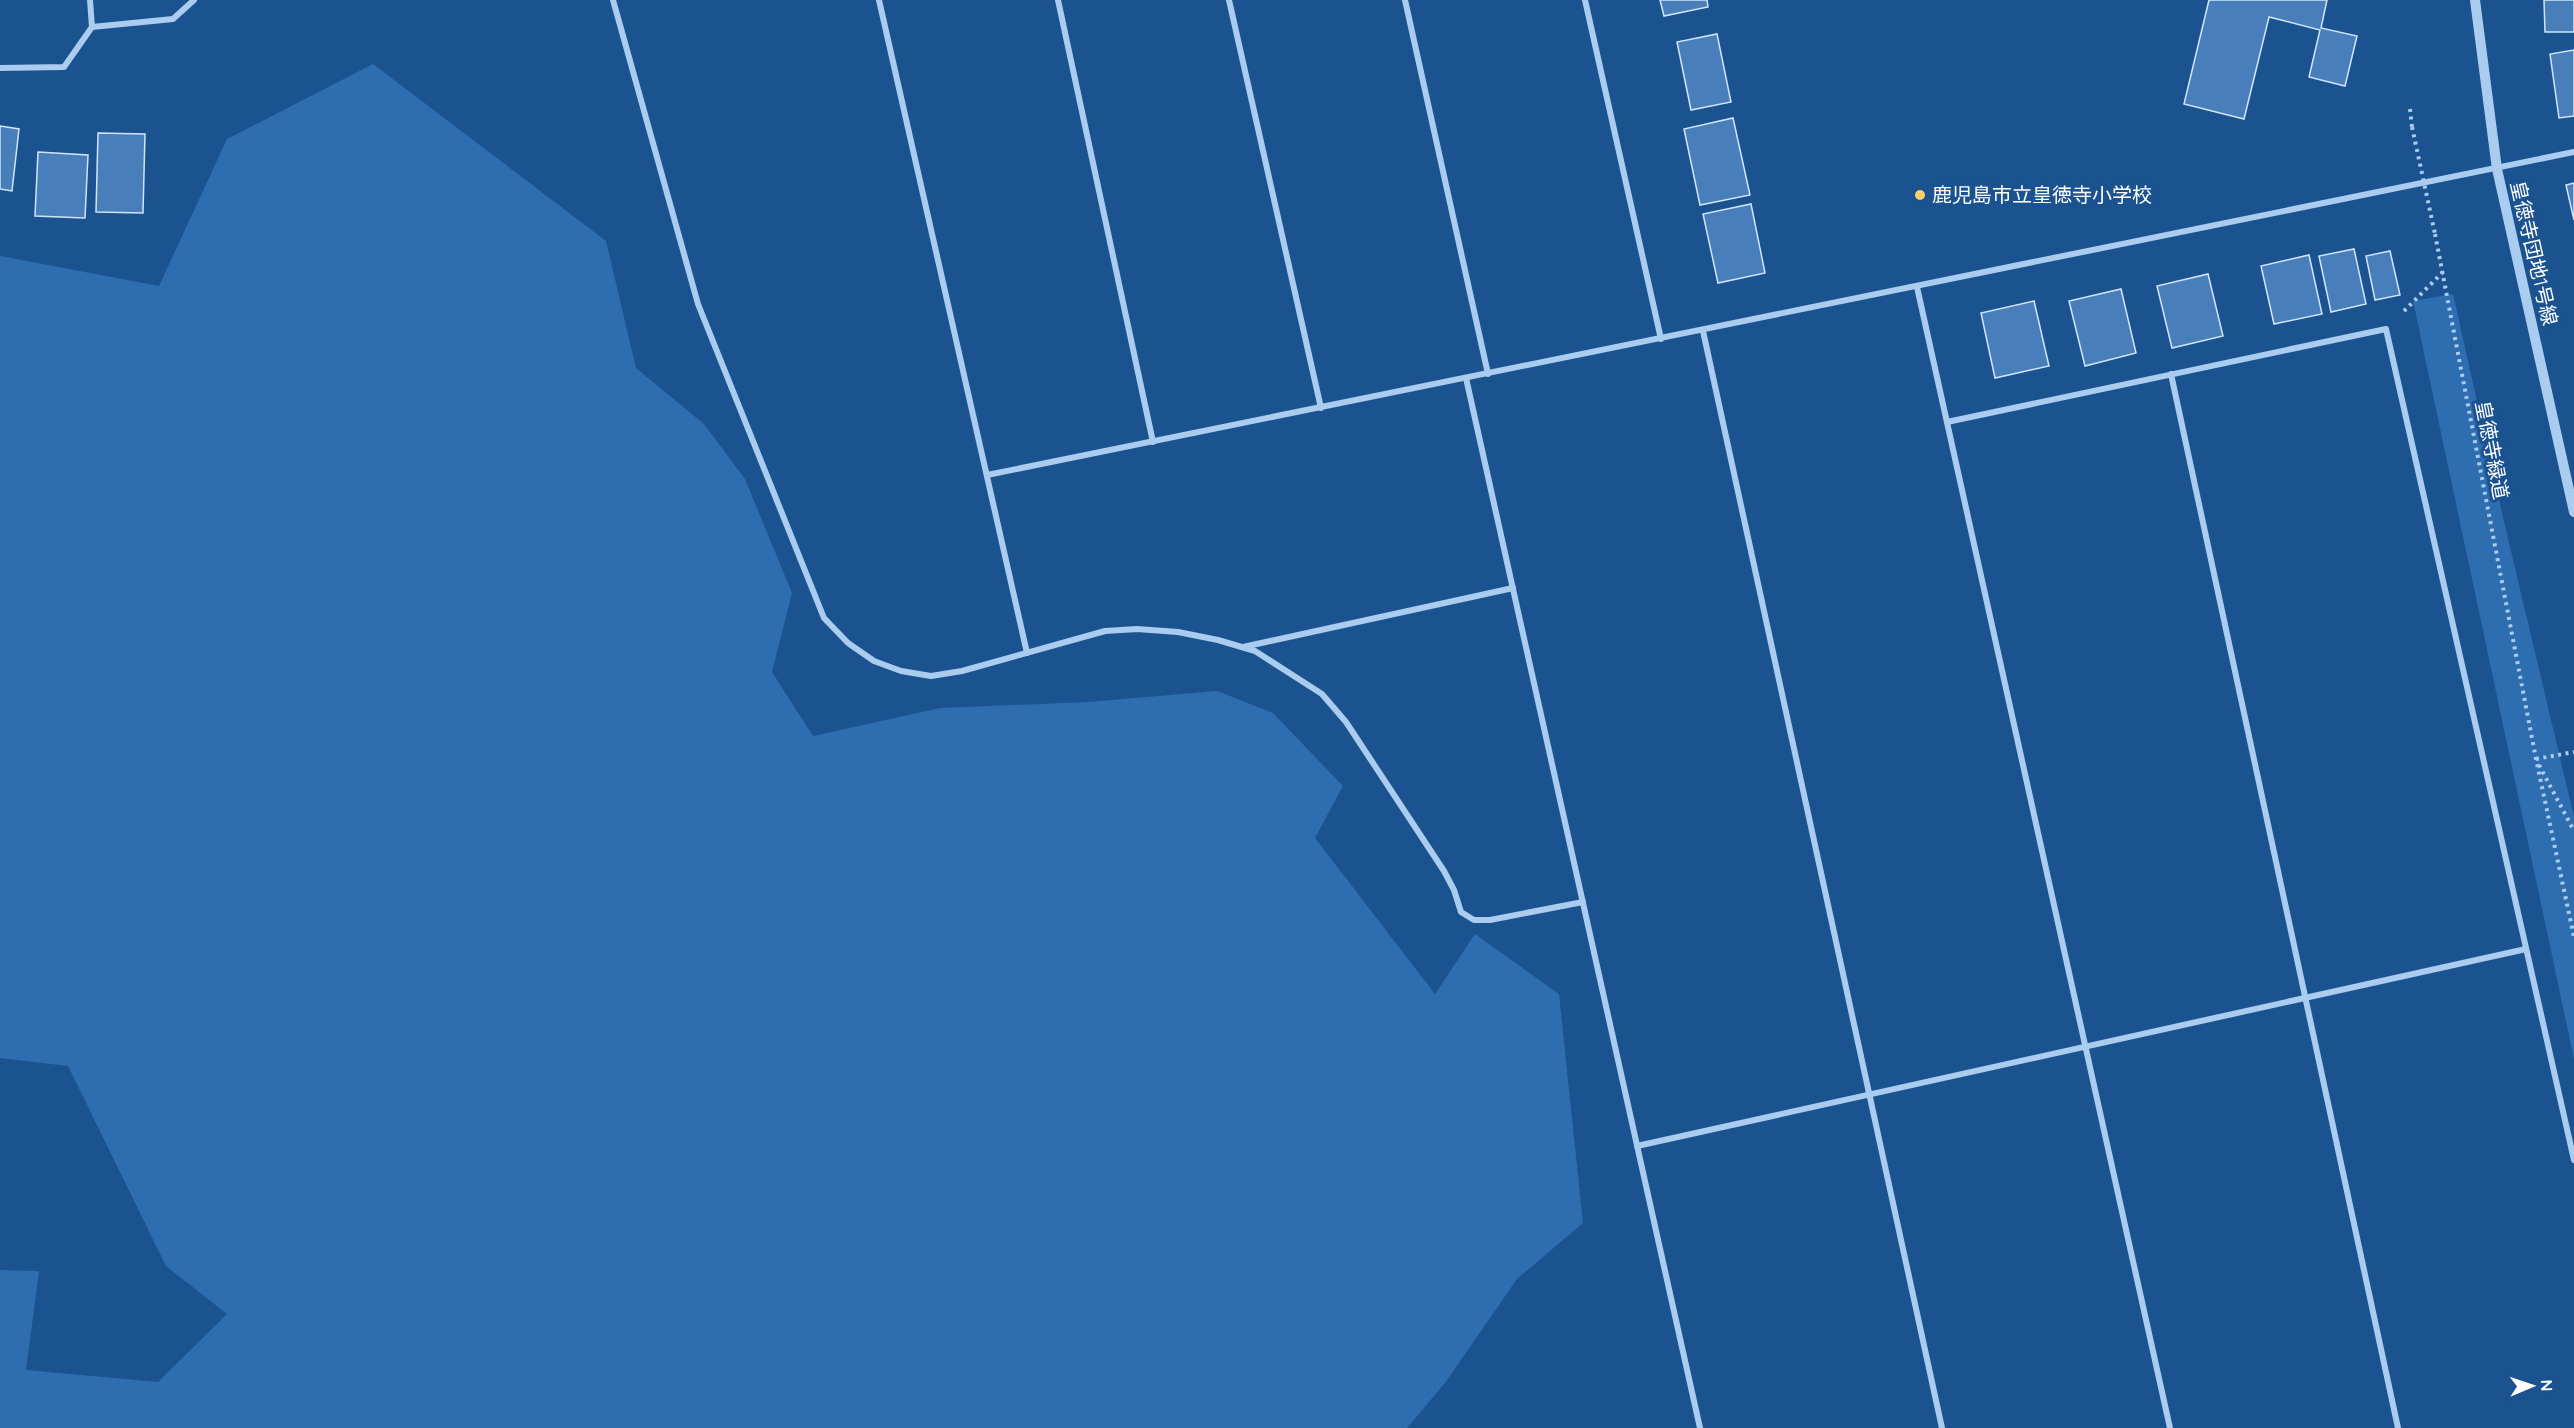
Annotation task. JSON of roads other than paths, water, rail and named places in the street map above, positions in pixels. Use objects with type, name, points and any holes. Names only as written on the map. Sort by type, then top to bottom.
[{"type":"street","points":[[0,68],[64,68],[92,27],[90,0]]},
{"type":"street","points":[[92,27],[173,19],[194,0]]},
{"type":"street","points":[[613,0],[698,304],[824,618],[848,643],[874,662],[901,671],[931,676],[962,671],[1106,631],[1137,629],[1178,632],[1218,640],[1255,651],[1322,694],[1346,722],[1444,870],[1461,912],[1474,920],[1490,920],[1583,902]]},
{"type":"street","points":[[879,0],[1027,653]]},
{"type":"street","points":[[1058,0],[1153,442]]},
{"type":"street","points":[[1229,0],[1321,408]]},
{"type":"street","points":[[1405,0],[1488,374]]},
{"type":"street","points":[[1585,0],[1661,339]]},
{"type":"street","name":"皇徳寺団地1号線","points":[[2475,0],[2497,169],[2574,512]]},
{"type":"street","points":[[987,475],[2574,152]]},
{"type":"street","points":[[1917,287],[2170,1428]]},
{"type":"street","points":[[1947,422],[2386,329],[2574,1160]]},
{"type":"street","points":[[1703,331],[1942,1428]]},
{"type":"street","points":[[2171,374],[2398,1428]]},
{"type":"street","points":[[1466,378],[1700,1428]]},
{"type":"street","points":[[1242,647],[1512,588]]},
{"type":"street","points":[[1637,1146],[2526,949]]},
{"type":"place","name":"鹿児島市立皇徳寺小学校","points":[[1920,195]]}]
